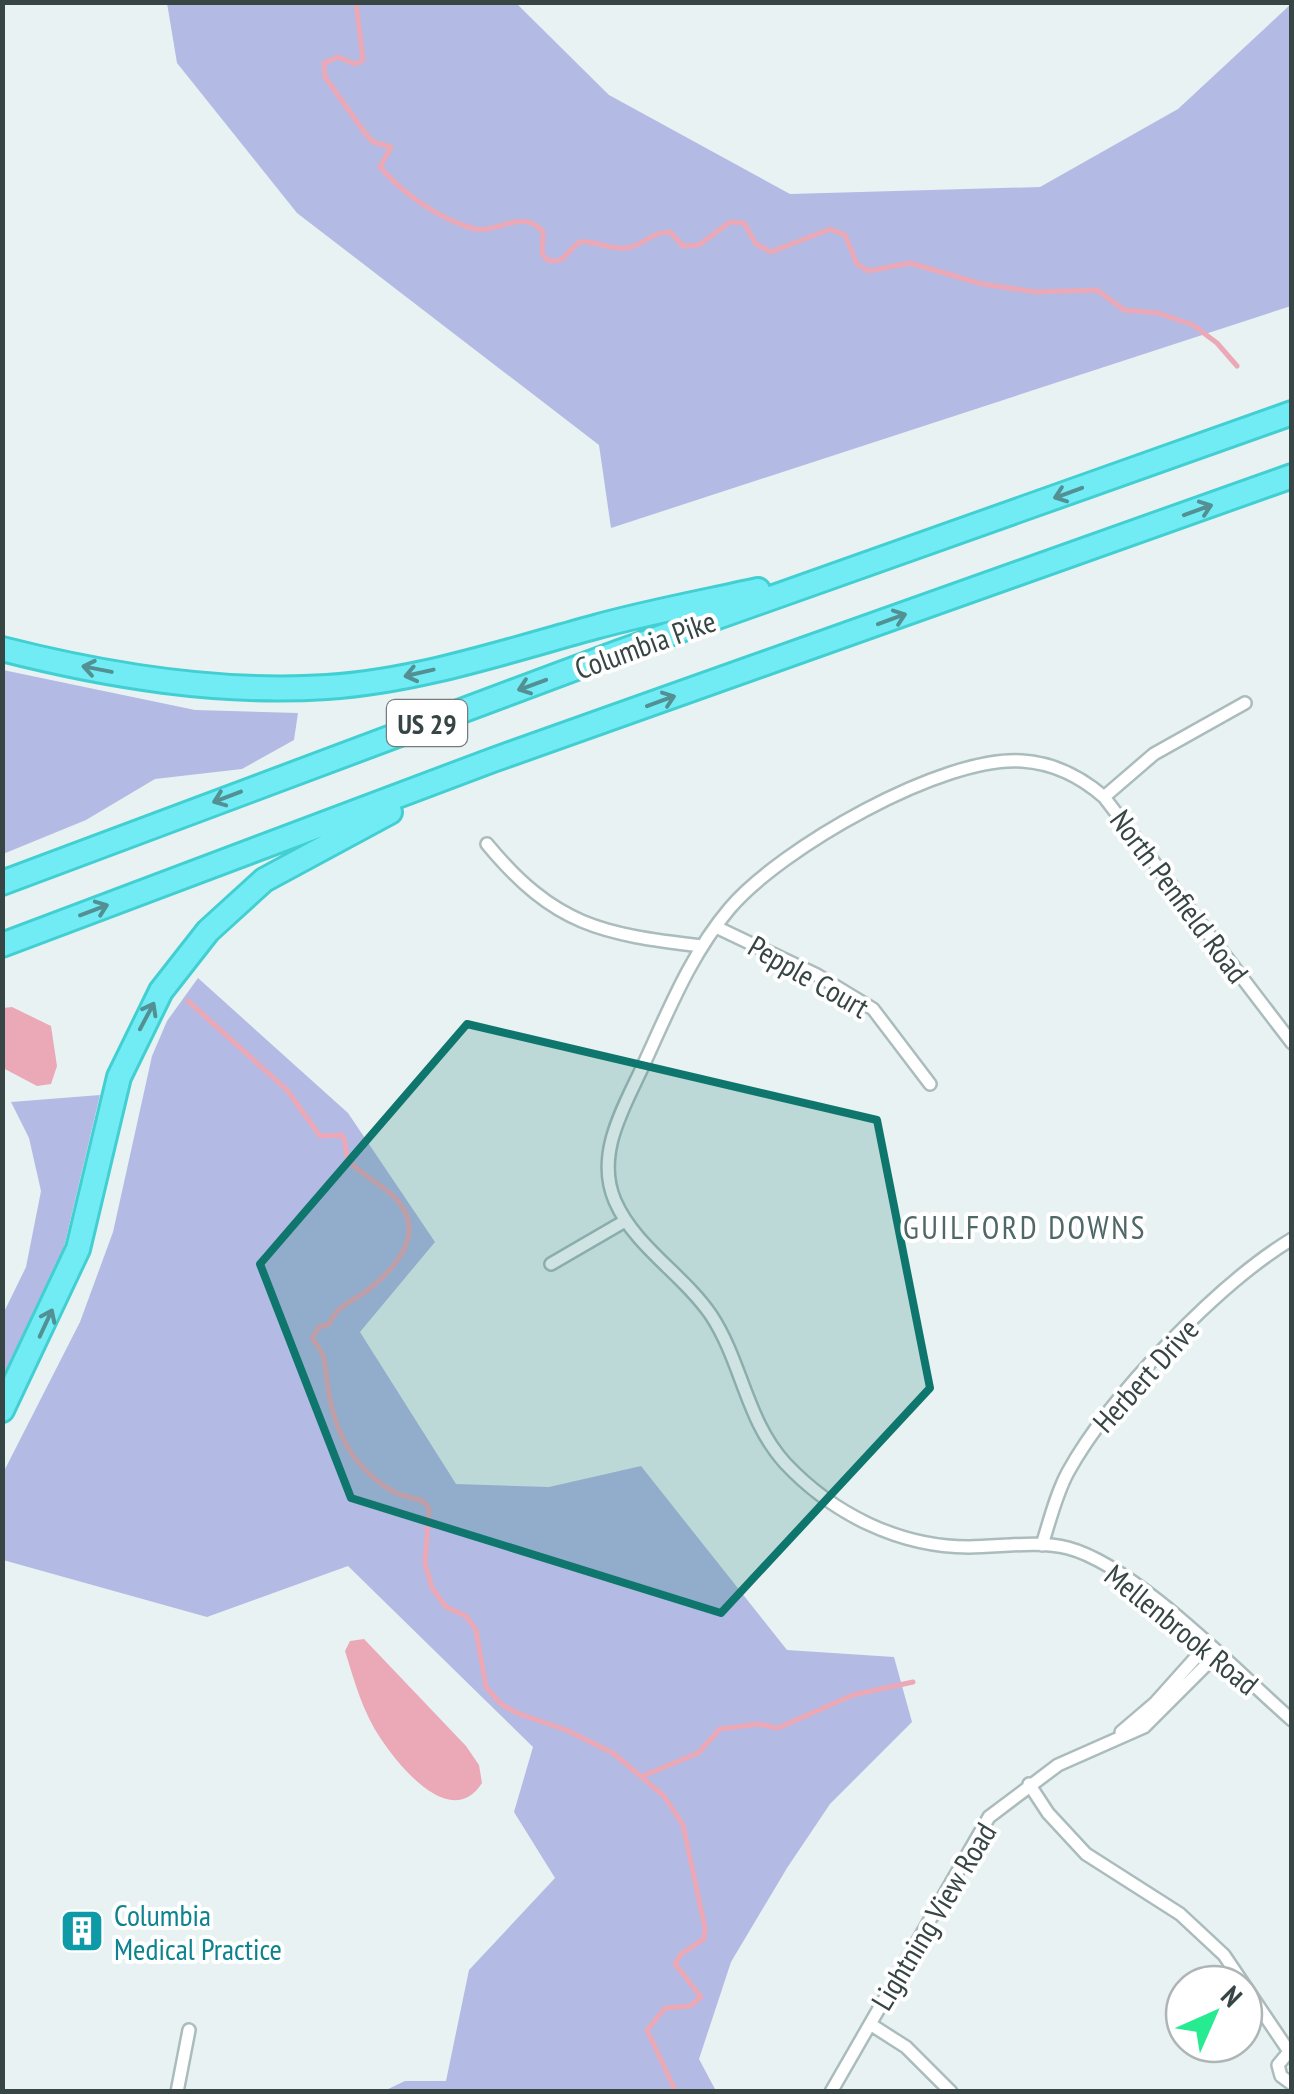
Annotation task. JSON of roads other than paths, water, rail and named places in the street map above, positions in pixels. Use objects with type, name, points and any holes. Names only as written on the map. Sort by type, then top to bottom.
[{"type":"highway","name":"Columbia Pike","points":[[2,884],[256,786],[1292,414]]},
{"type":"highway","name":"Columbia Pike","points":[[2,945],[493,760],[1292,476]]},
{"type":"highway","points":[[2,649],[166,682],[223,688],[328,687],[414,674],[626,618],[854,569]]},
{"type":"highway","points":[[2,1410],[78,1249],[120,1077],[145,1019],[180,962],[242,898],[289,863],[493,760]]},
{"type":"street","points":[[1104,796],[1154,754],[1245,702]]},
{"type":"street","name":"Mellenbrook Road","points":[[1104,796],[1072,774],[1034,763],[976,767],[852,817],[812,840],[752,885],[702,946],[676,993],[608,1150],[610,1189],[625,1220],[710,1314],[734,1360],[752,1414],[788,1465],[813,1486],[856,1517],[905,1541],[966,1547],[1070,1548],[1120,1574],[1292,1720]]},
{"type":"street","name":"North Penfield Road","points":[[1104,796],[1292,1043]]},
{"type":"street","points":[[488,844],[540,898],[590,927],[702,946]]},
{"type":"street","name":"Pepple Court","points":[[716,927],[817,974],[873,1009],[930,1084]]},
{"type":"street","points":[[551,1264],[625,1220]]},
{"type":"street","name":"Herbert Drive","points":[[1042,1545],[1066,1477],[1099,1423],[1227,1286],[1292,1239]]},
{"type":"street","name":"Lightning View Road","points":[[831,2092],[989,1817],[1029,1784],[1114,1738],[1144,1727],[1163,1712],[1211,1650]]},
{"type":"street","points":[[1029,1784],[1068,1837],[1086,1854],[1180,1914],[1224,1955],[1290,2049],[1280,2059],[1279,2071],[1292,2084]]},
{"type":"street","points":[[870,2024],[906,2047],[950,2092]]},
{"type":"street","points":[[177,2092],[189,2030]]},
{"type":"waterway","points":[[356,2],[363,60],[355,64],[338,57],[324,63],[325,77],[373,142],[391,147],[380,167],[421,204],[471,228],[518,221],[535,225],[543,232],[542,254],[549,261],[561,260],[579,242],[626,248],[670,232],[683,246],[699,245],[730,222],[744,223],[756,244],[771,252],[830,229],[845,235],[857,264],[868,271],[910,263],[982,284],[1036,292],[1097,290],[1124,310],[1158,313],[1193,325],[1217,343],[1237,366]]},
{"type":"waterway","points":[[188,1001],[287,1090],[320,1136],[342,1135],[351,1163],[390,1193],[404,1210],[408,1235],[398,1259],[380,1280],[342,1307],[329,1324],[319,1327],[312,1338],[324,1358],[339,1431],[355,1459],[394,1492],[424,1502],[429,1508],[425,1563],[432,1588],[446,1607],[466,1616],[476,1630],[486,1687],[501,1704],[517,1713],[566,1730],[613,1753],[664,1796],[683,1825],[705,1928],[704,1939],[681,1954],[675,1964],[701,1997],[690,2006],[665,2008],[647,2030],[676,2092]]},
{"type":"waterway","points":[[645,1775],[698,1753],[720,1729],[758,1724],[778,1728],[853,1695],[913,1682]]},
{"type":"place","name":"Columbia Medical Practice","points":[[82,1931]]},
{"type":"district","name":"GUILFORD DOWNS","points":[[1025,1227]]}]
